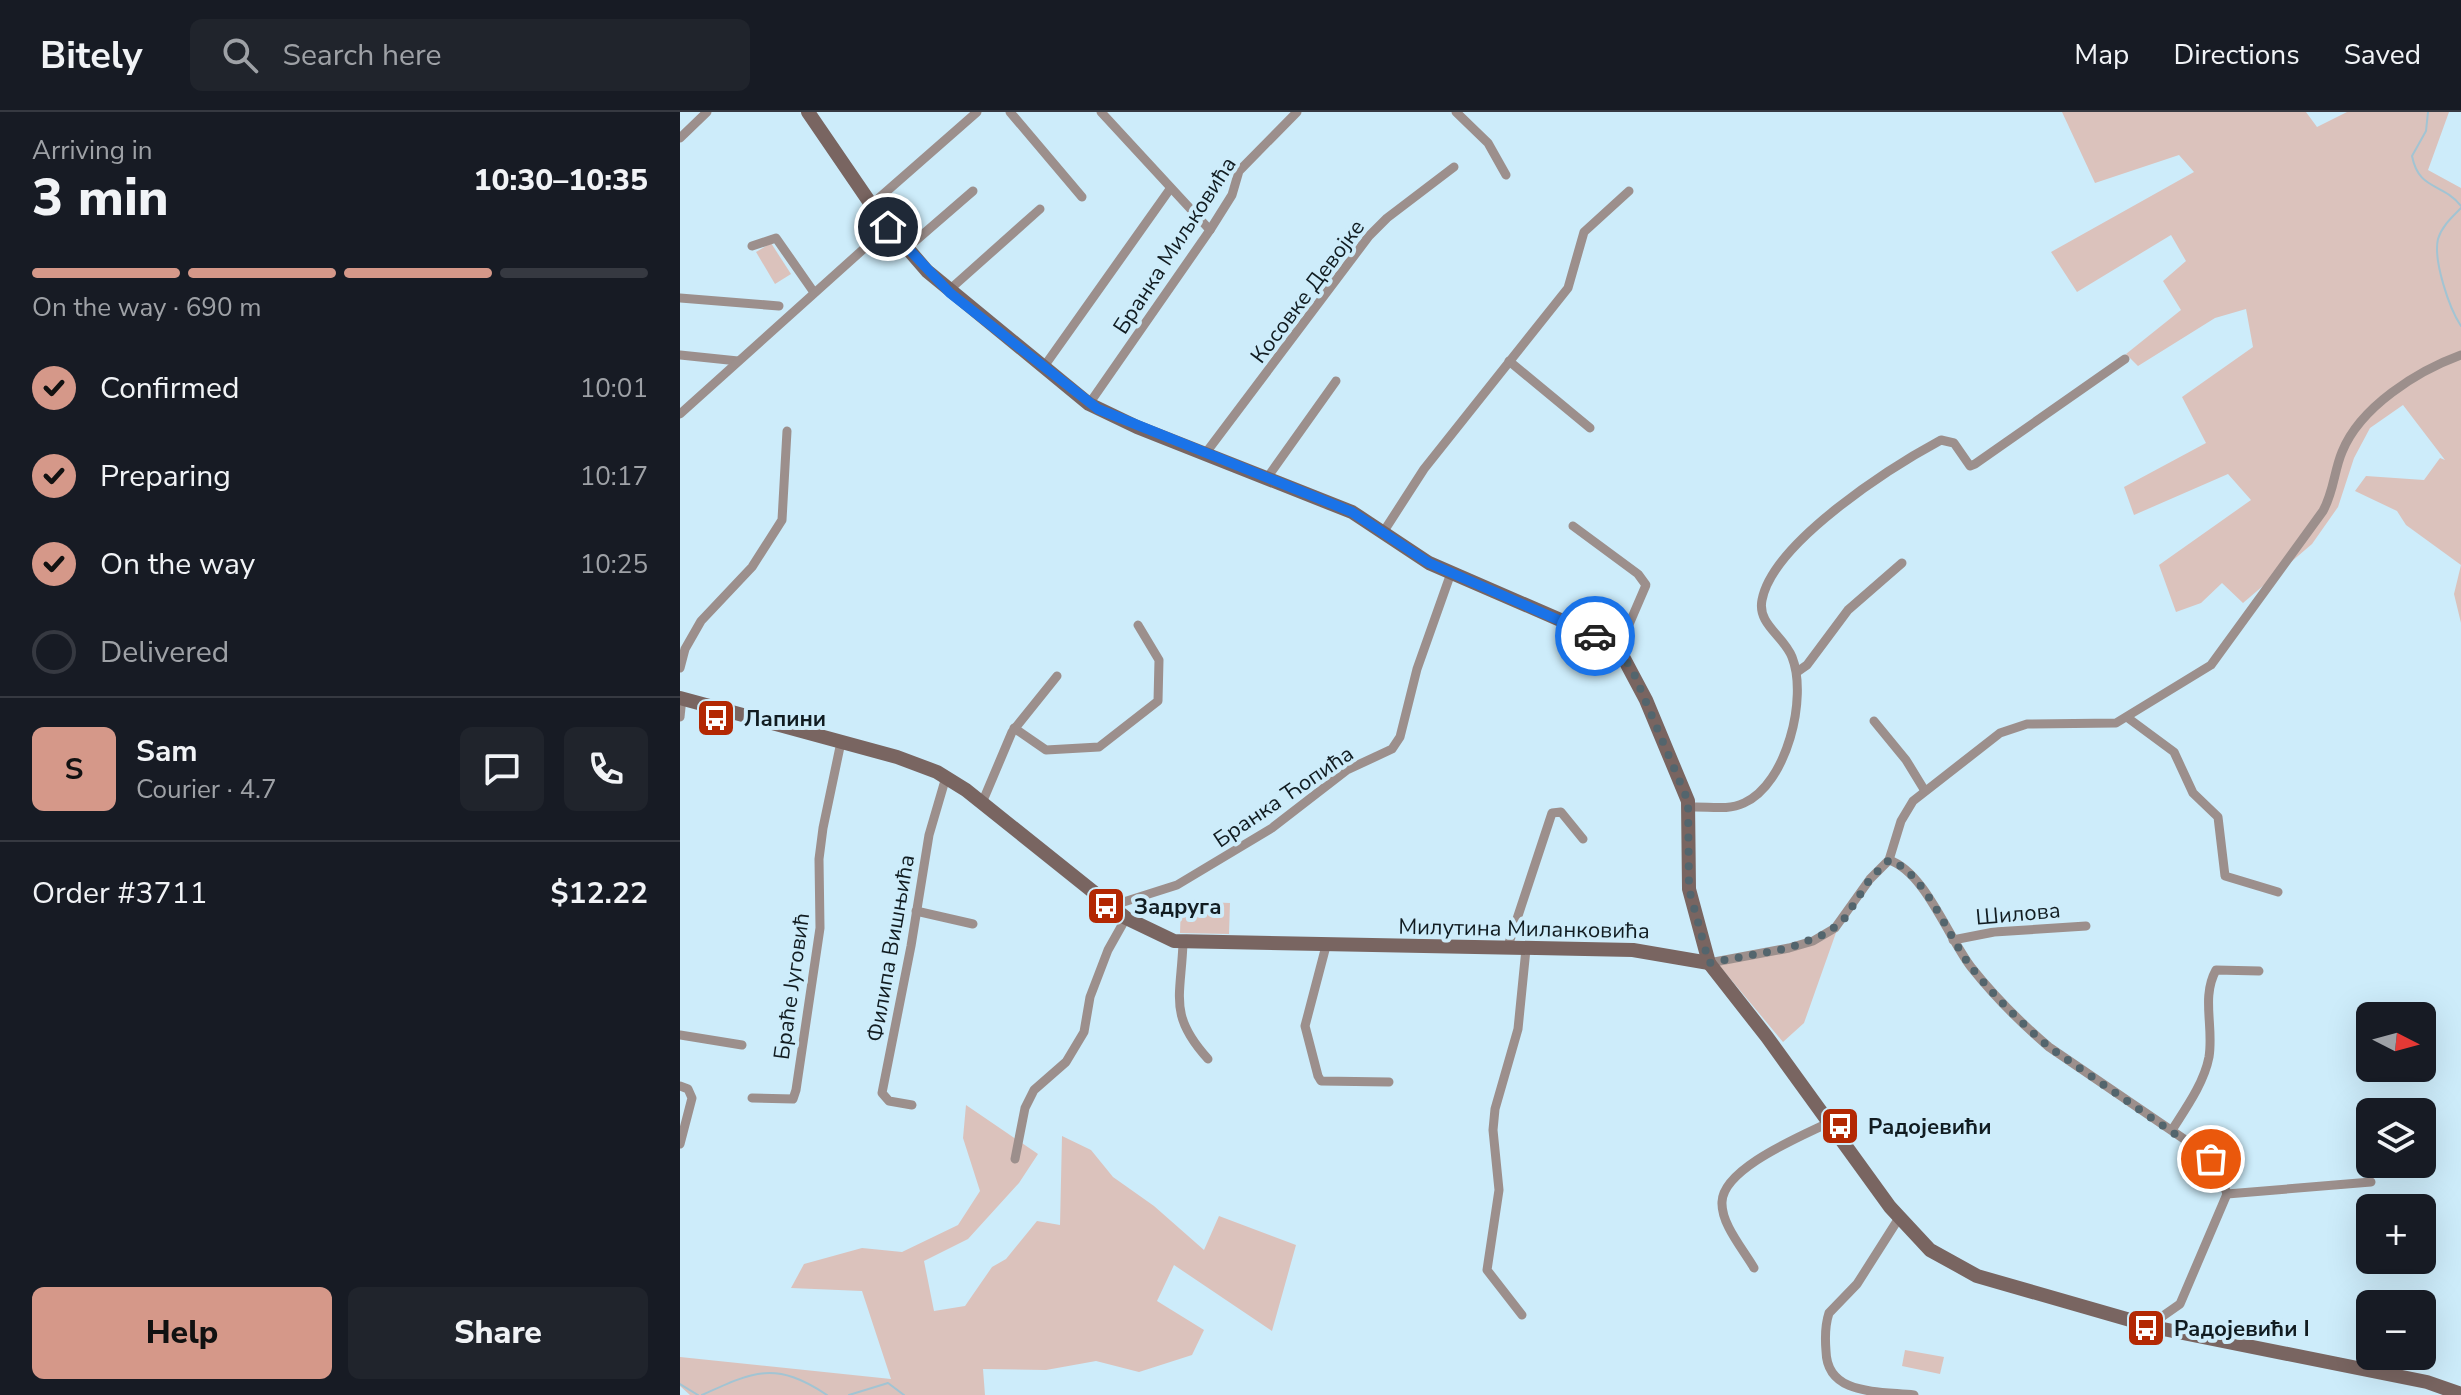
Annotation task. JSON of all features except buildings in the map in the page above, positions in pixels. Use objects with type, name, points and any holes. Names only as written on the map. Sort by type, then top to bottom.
[{"type":"main road","points":[[808,112],[871,205],[906,249],[948,291],[1089,404],[1129,424],[1352,512],[1412,552],[1451,573],[1588,632],[1618,650],[1634,673],[1690,807],[1689,889],[1709,963],[1899,1218],[1936,1255],[1970,1274],[2150,1325],[2427,1382],[2461,1394]]},
{"type":"main road","name":"Милутина Миланковића","points":[[681,698],[912,762],[946,777],[1126,918],[1153,934],[1183,943],[1649,951],[1709,963]]},
{"type":"street","points":[[871,205],[977,112]]},
{"type":"street","points":[[1010,112],[1082,197]]},
{"type":"street","points":[[1101,112],[1210,230]]},
{"type":"street","name":"Бранка Миљковића","points":[[1089,404],[1210,230],[1232,195],[1239,171],[1297,112]]},
{"type":"street","points":[[1456,112],[1488,143],[1506,175]]},
{"type":"street","points":[[680,138],[700,114]]},
{"type":"street","name":"Косовке Девојке","points":[[1205,454],[1369,236],[1387,218],[1454,167]]},
{"type":"street","points":[[1043,368],[1170,189]]},
{"type":"street","points":[[906,249],[973,191]]},
{"type":"street","points":[[1384,531],[1424,469],[1568,288],[1584,232],[1629,191]]},
{"type":"street","points":[[948,291],[1040,209]]},
{"type":"street","points":[[680,414],[813,291],[888,227]]},
{"type":"street","points":[[752,246],[776,238],[813,291]]},
{"type":"street","points":[[680,298],[779,306]]},
{"type":"street","points":[[680,355],[738,361]]},
{"type":"street","points":[[1709,963],[1789,948],[1828,933],[1845,918],[1870,879],[1889,860],[1903,816],[1925,791],[2011,728],[2027,724],[2108,724],[2128,718],[2163,691],[2213,663],[2257,598],[2306,538],[2323,511],[2331,497],[2344,448],[2356,428],[2394,393],[2436,366],[2461,355]]},
{"type":"street","points":[[1690,807],[1735,806],[1764,788],[1795,721],[1799,693],[1797,672],[1788,647],[1764,619],[1762,599],[1772,579],[1808,532],[1834,509],[1941,440],[1954,443],[1970,466],[1975,464],[2125,359]]},
{"type":"street","points":[[1509,361],[1590,428]]},
{"type":"street","points":[[1267,478],[1336,381]]},
{"type":"street","points":[[680,668],[685,649],[701,621],[752,567],[782,520],[787,431]]},
{"type":"street","points":[[1573,526],[1638,574],[1646,585],[1618,650]]},
{"type":"street","points":[[1797,672],[1807,665],[1848,610],[1902,563]]},
{"type":"street","name":"Бранка Ћопића","points":[[1111,906],[1177,885],[1272,828],[1347,770],[1392,749],[1400,737],[1417,669],[1451,573]]},
{"type":"street","points":[[1014,728],[1046,750],[1099,747],[1158,701],[1159,660],[1138,625]]},
{"type":"street","points":[[982,803],[1000,753],[1014,728],[1057,676]]},
{"type":"street","points":[[680,717],[681,698]]},
{"type":"street","points":[[2128,718],[2174,752],[2193,793],[2218,817],[2225,876],[2278,892]]},
{"type":"street","points":[[1874,721],[1906,760],[1925,791]]},
{"type":"street","name":"Браће Југовић","points":[[752,1098],[793,1099],[796,1090],[820,928],[821,843],[841,742]]},
{"type":"street","name":"Филипа Вишњића","points":[[912,1105],[889,1101],[882,1093],[929,835],[946,777]]},
{"type":"street","points":[[1507,949],[1552,813],[1562,813],[1583,839]]},
{"type":"street","points":[[1889,860],[1911,873],[1970,966],[2049,1047],[2214,1162],[2227,1194],[2180,1304],[2150,1325]]},
{"type":"street","points":[[916,911],[973,924]]},
{"type":"street","points":[[1015,1159],[1025,1108],[1034,1090],[1066,1062],[1084,1032],[1090,997],[1108,950],[1126,918]]},
{"type":"street","name":"Шилова","points":[[1953,940],[1994,932],[2086,926]]},
{"type":"street","points":[[1183,943],[1178,1011],[1194,1044],[1208,1059]]},
{"type":"street","points":[[1326,946],[1305,1026],[1318,1076],[1321,1081],[1389,1082]]},
{"type":"street","points":[[1522,1315],[1487,1270],[1499,1190],[1493,1130],[1495,1109],[1518,1029],[1526,949]]},
{"type":"street","points":[[2172,1130],[2206,1068],[2210,1038],[2208,986],[2216,970],[2259,971]]},
{"type":"street","points":[[680,1035],[742,1045]]},
{"type":"street","points":[[680,1086],[688,1089],[692,1098],[680,1144]]},
{"type":"street","points":[[1754,1268],[1728,1225],[1722,1205],[1724,1192],[1762,1155],[1828,1123]]},
{"type":"street","points":[[2227,1194],[2371,1182]]},
{"type":"street","points":[[1899,1218],[1857,1284],[1829,1313],[1826,1361],[1829,1374],[1839,1385],[1855,1391],[1914,1395]]},
{"type":"shaded area","points":[[2062,112],[2306,112],[2317,127],[2347,112],[2449,112],[2428,170],[2461,188],[2461,565],[2406,525],[2397,511],[2355,491],[2366,476],[2424,480],[2440,458],[2445,460],[2403,405],[2370,428],[2354,458],[2338,507],[2312,544],[2243,603],[2222,583],[2201,603],[2176,612],[2159,565],[2251,500],[2228,474],[2134,515],[2124,487],[2206,443],[2182,397],[2253,347],[2246,309],[2215,318],[2138,366],[2126,354],[2181,310],[2163,281],[2186,261],[2171,235],[2077,292],[2051,252],[2194,172],[2179,155],[2095,183]]},
{"type":"shaded area","points":[[771,243],[791,274],[775,284],[756,252]]},
{"type":"shaded area","points":[[2461,565],[2461,623],[2454,594]]},
{"type":"shaded area","points":[[1181,901],[1230,903],[1229,934],[1180,933]]},
{"type":"shaded area","points":[[1838,927],[1804,1023],[1783,1042],[1718,964],[1778,954]]},
{"type":"shaded area","points":[[966,1105],[1038,1154],[1019,1183],[968,1239],[924,1261],[934,1311],[965,1306],[992,1267],[1006,1259],[1037,1221],[1060,1225],[1062,1136],[1091,1150],[1113,1177],[1154,1206],[1204,1250],[1219,1216],[1296,1245],[1272,1331],[1174,1265],[1157,1301],[1204,1330],[1192,1355],[1139,1372],[1096,1361],[1046,1370],[983,1369],[985,1395],[690,1395],[680,1386],[680,1357],[891,1379],[862,1291],[791,1288],[804,1264],[862,1248],[902,1252],[958,1225],[980,1191],[963,1138]]},
{"type":"shaded area","points":[[1905,1350],[1944,1357],[1940,1374],[1902,1366]]},
{"type":"waterway","points":[[2428,112],[2426,131],[2412,156],[2415,167],[2426,181],[2454,198],[2461,206]]},
{"type":"waterway","points":[[2461,208],[2442,230],[2437,248],[2443,284],[2461,326]]},
{"type":"waterway","points":[[702,1395],[736,1380],[765,1373],[793,1377],[827,1395]]},
{"type":"waterway","points":[[849,1395],[888,1383],[904,1395]]},
{"type":"waterway","points":[[680,1384],[698,1395]]},
{"type":"way so far","points":[[1595,636],[1616,648],[1632,669],[1688,801],[1691,822],[1689,889],[1709,963],[1730,956],[1789,948],[1828,933],[1845,918],[1874,874],[1889,860],[1894,861],[1911,873],[1970,966],[2026,1028],[2211,1159]]},
{"type":"place","name":"Лапини","points":[[716,718]]},
{"type":"place","name":"Задруга","points":[[1106,906]]},
{"type":"place","name":"Радојевићи","points":[[1840,1126]]},
{"type":"place","name":"Радојевићи I","points":[[2146,1328]]},
{"type":"route","points":[[888,227],[908,252],[950,293],[1089,404],[1137,427],[1352,512],[1376,525],[1429,563],[1595,636]]}]
